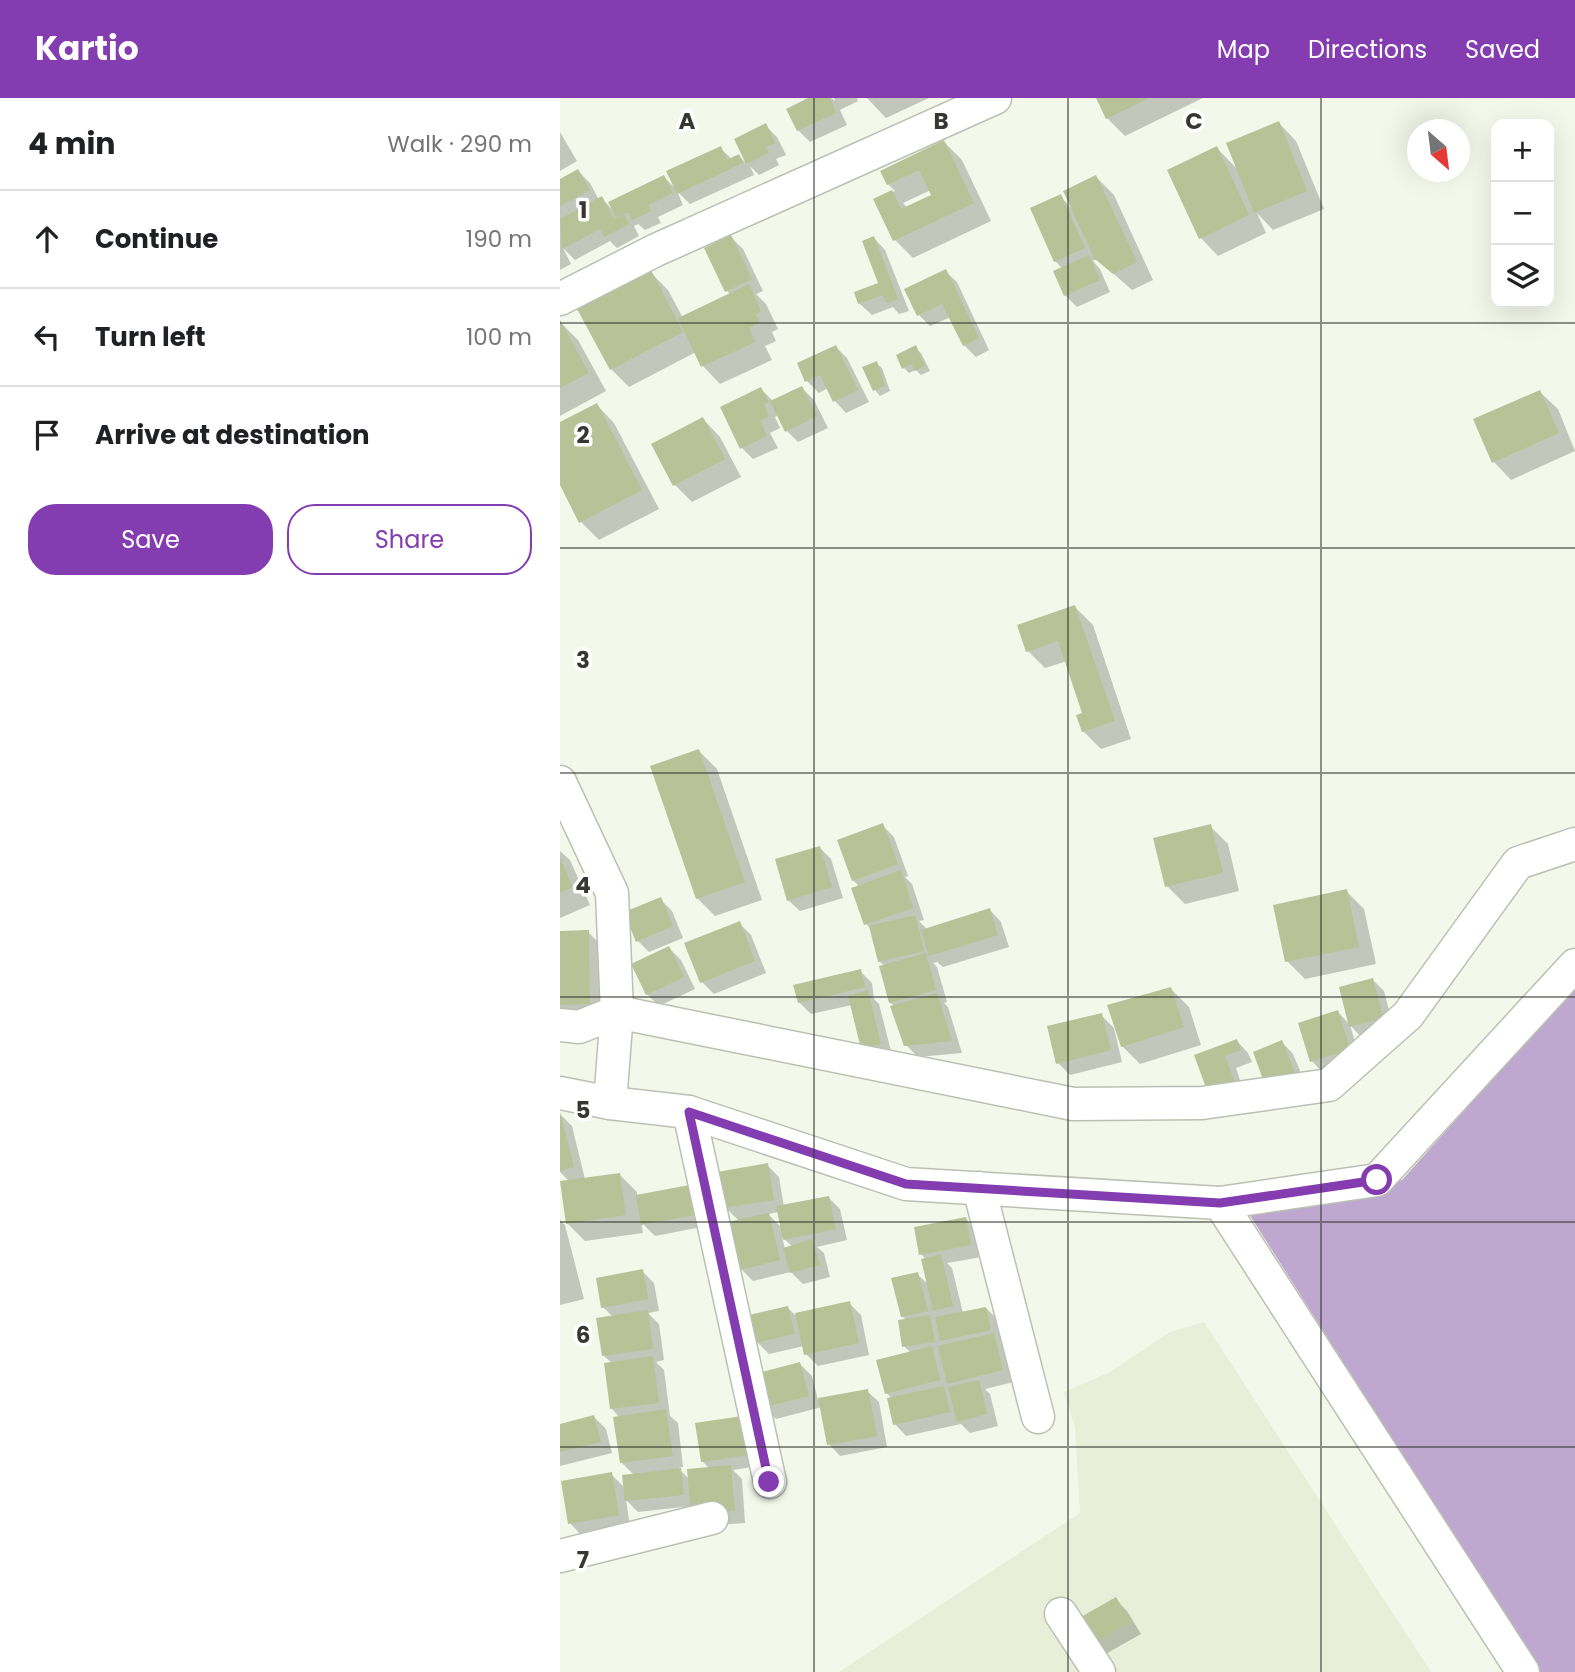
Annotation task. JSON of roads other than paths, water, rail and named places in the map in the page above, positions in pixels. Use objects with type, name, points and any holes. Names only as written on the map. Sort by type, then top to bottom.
[{"type":"street","points":[[560,299],[656,250],[995,98]]},
{"type":"street","points":[[560,782],[612,892],[617,1012],[610,1103]]},
{"type":"street","points":[[560,1025],[579,1027],[617,1012],[1073,1104],[1202,1104],[1329,1085],[1408,1015],[1518,863],[1575,844]]},
{"type":"street","points":[[560,1093],[610,1103],[689,1112],[906,1184],[1220,1203],[1377,1180],[1575,965]]},
{"type":"street","points":[[689,1112],[769,1482]]},
{"type":"street","points":[[979,1188],[1038,1417]]},
{"type":"street","points":[[1220,1203],[1524,1672]]},
{"type":"street","points":[[560,1556],[712,1518]]},
{"type":"street","points":[[1061,1614],[1099,1672]]}]
